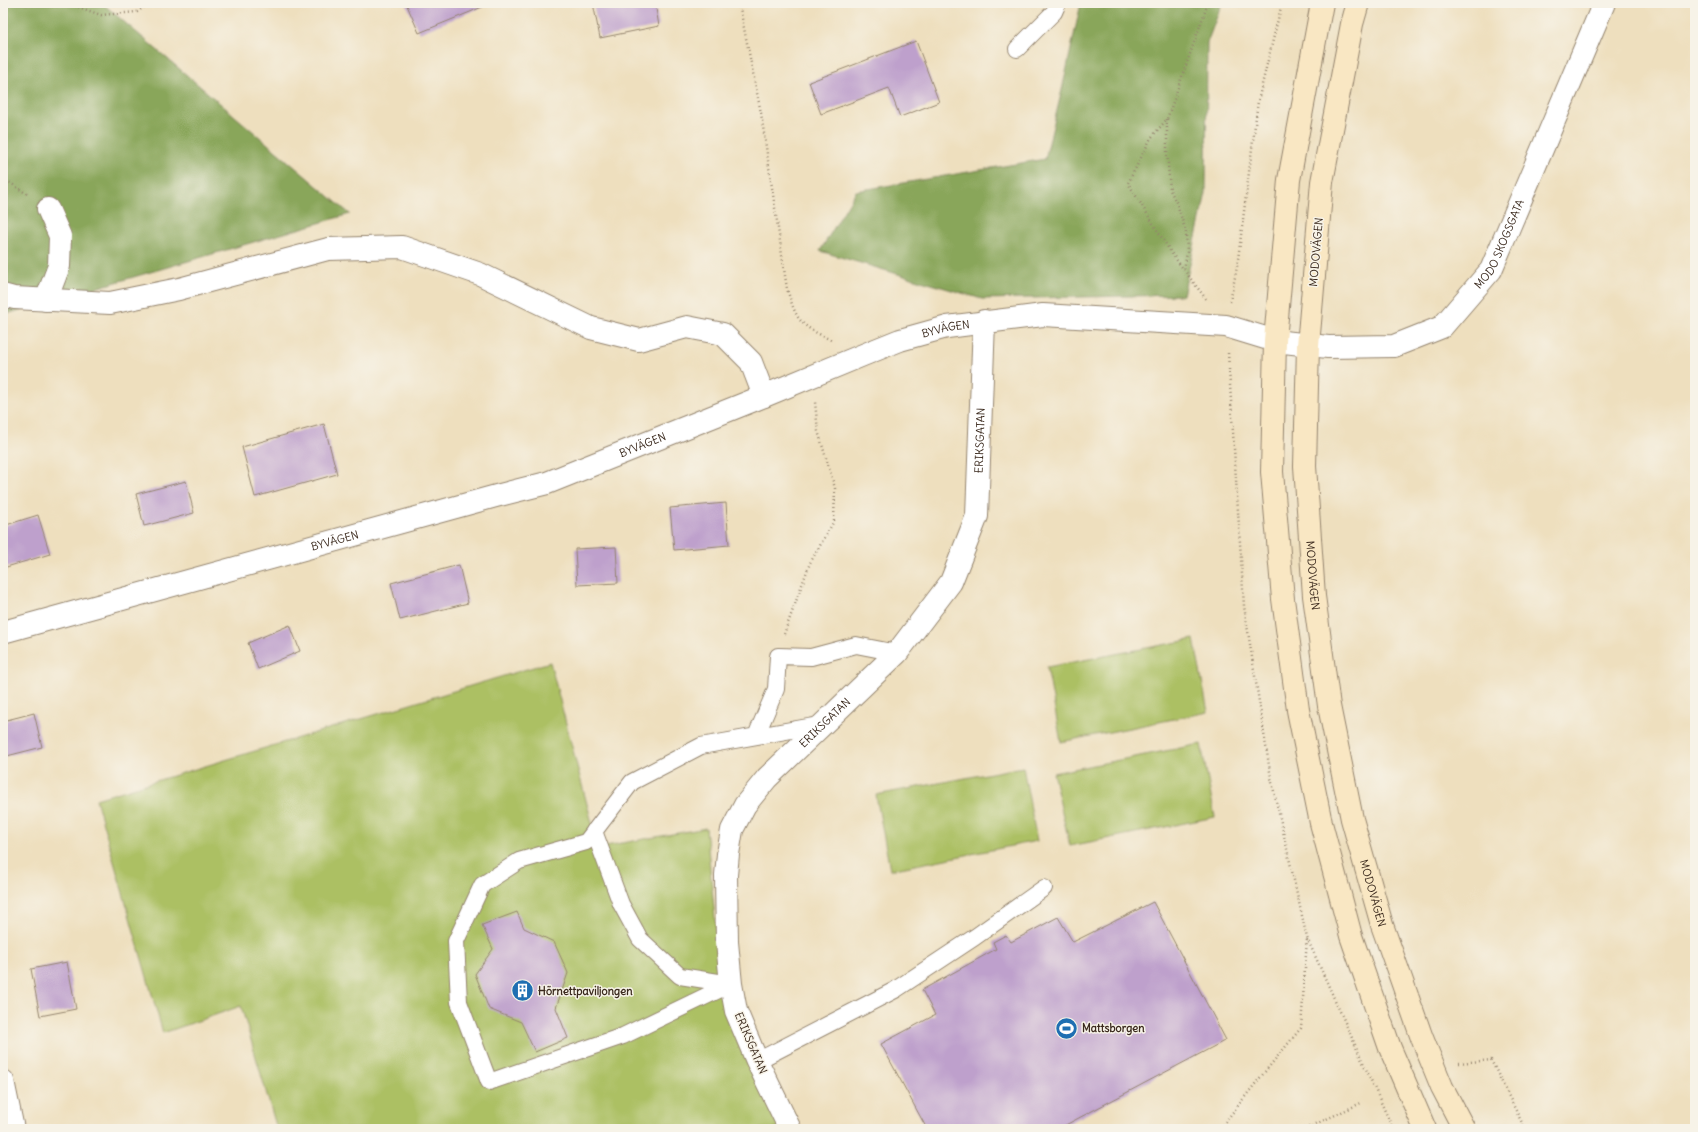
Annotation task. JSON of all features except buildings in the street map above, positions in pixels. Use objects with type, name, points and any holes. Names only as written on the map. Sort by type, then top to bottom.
[{"type":"main road","points":[[1322,3],[1289,180],[1272,472],[1283,599],[1298,710],[1321,823],[1351,936],[1390,1048],[1425,1129]]},
{"type":"main road","name":"MODOVÄGEN","points":[[1358,3],[1352,24],[1322,182],[1308,346],[1305,466],[1314,596],[1329,706],[1352,819],[1382,925],[1422,1038],[1442,1088],[1464,1129]]},
{"type":"street","name":"MODO SKOGSGATA","points":[[1280,342],[1308,346],[1394,346],[1442,327],[1491,270],[1604,3]]},
{"type":"street","points":[[46,300],[59,266],[60,236],[48,209]]},
{"type":"street","points":[[3,295],[14,298],[110,303],[179,288],[328,249],[402,247],[480,274],[591,328],[639,340],[687,327],[723,334],[752,362],[764,396]]},
{"type":"street","name":"BYVÄGEN","points":[[3,632],[547,483],[900,340],[947,327],[1043,315],[1226,326],[1280,342]]},
{"type":"street","name":"ERIKSGATAN","points":[[790,1129],[757,1061],[736,1011],[731,984],[727,942],[726,875],[732,830],[745,805],[767,778],[825,724],[897,652],[951,582],[977,516],[984,322]]},
{"type":"street","points":[[3,1081],[13,1129]]},
{"type":"lane","points":[[1017,49],[1054,12],[1058,3]]},
{"type":"lane","points":[[756,736],[776,689],[778,656],[811,657],[856,645],[897,652]]},
{"type":"lane","points":[[731,984],[623,1036],[489,1082],[459,1002],[456,941],[482,886],[519,861],[586,842],[632,782],[700,746],[825,724]]},
{"type":"lane","points":[[594,831],[621,904],[640,939],[680,976],[731,984]]},
{"type":"lane","points":[[757,1061],[895,990],[975,938],[1044,888]]},
{"type":"path","points":[[67,3],[101,15],[136,12],[150,3]]},
{"type":"path","points":[[740,3],[761,114],[787,289],[794,311],[802,324],[807,328],[863,355]]},
{"type":"path","points":[[1184,270],[1187,252],[1186,232],[1177,204],[1170,190],[1166,151],[1167,119],[1208,3]]},
{"type":"path","points":[[1167,119],[1151,138],[1128,184],[1172,254],[1226,326]]},
{"type":"path","points":[[3,178],[48,209]]},
{"type":"path","points":[[778,656],[788,622],[810,563],[834,521],[835,488],[818,431],[812,376]]},
{"type":"path","points":[[1222,1129],[1222,1126],[1258,1079],[1301,1028],[1307,938]]},
{"type":"path","points":[[1459,1063],[1491,1060],[1525,1129]]},
{"type":"path","points":[[1305,1129],[1361,1103]]},
{"type":"green space","points":[[3,3],[102,3],[350,214],[3,315]]},
{"type":"green space","points":[[1081,3],[1222,3],[1207,43],[1206,193],[1183,295],[982,299],[820,251],[856,191],[1045,159]]},
{"type":"green space","points":[[1194,639],[1208,712],[1061,742],[1047,667]]},
{"type":"green space","points":[[550,662],[594,831],[600,847],[706,828],[722,988],[781,1129],[277,1129],[241,1006],[163,1033],[96,799]]},
{"type":"green space","points":[[1201,744],[1215,817],[1070,846],[1053,773]]},
{"type":"green space","points":[[1023,767],[1037,841],[890,870],[876,795]]},
{"type":"place","name":"Hörnettpaviljongen","points":[[522,991]]},
{"type":"place","name":"Mattsborgen","points":[[1066,1028]]}]
